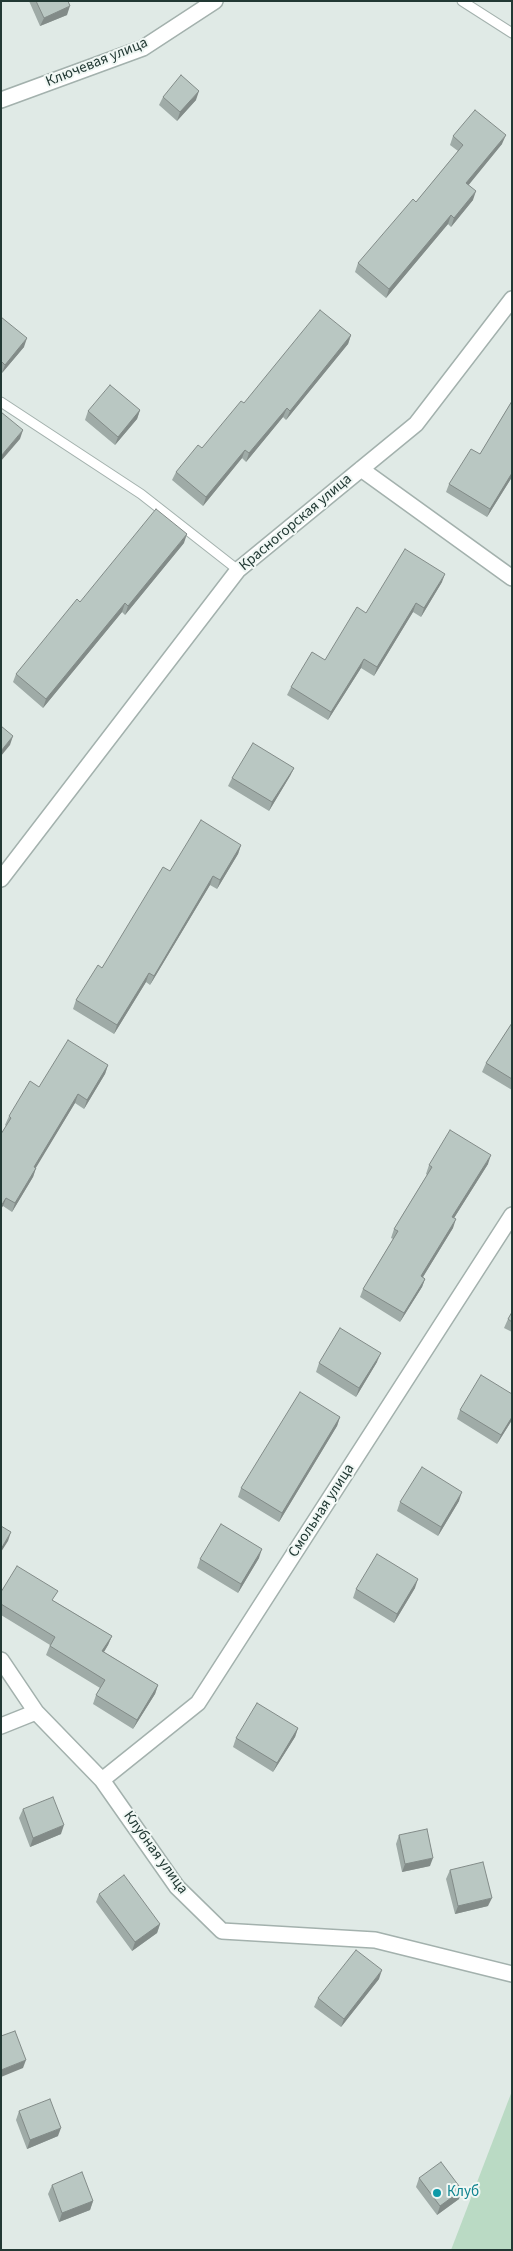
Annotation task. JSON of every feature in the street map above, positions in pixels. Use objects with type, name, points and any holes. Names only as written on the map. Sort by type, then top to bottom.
[{"type":"street","name":"Ключевая улица","points":[[1,100],[143,48],[215,1]]},
{"type":"street","name":"Красногорская улица","points":[[1,879],[238,570],[416,424],[512,298]]},
{"type":"street","points":[[361,469],[512,578]]},
{"type":"street","name":"Смольная улица","points":[[102,1780],[198,1703],[512,1215]]},
{"type":"street","name":"Клубная улица","points":[[1,1660],[36,1712],[102,1780],[177,1887],[222,1931],[375,1940],[512,1974]]},
{"type":"street","points":[[1,1726],[36,1712]]},
{"type":"lane","points":[[462,1],[512,33]]},
{"type":"lane","points":[[1,402],[141,494],[238,570]]},
{"type":"green space","points":[[512,2091],[512,2250],[451,2250]]},
{"type":"building","points":[[36,1],[68,1],[70,6],[44,18]]},
{"type":"building","points":[[181,75],[199,91],[180,112],[163,97]]},
{"type":"building","points":[[475,110],[506,135],[466,183],[476,191],[454,218],[451,215],[389,289],[358,263],[413,199],[416,202],[463,145],[453,136]]},
{"type":"building","points":[[320,310],[351,335],[290,411],[287,408],[249,453],[245,450],[206,497],[176,472],[198,445],[202,448],[241,401],[244,403]]},
{"type":"building","points":[[1,317],[27,338],[5,365],[1,361]]},
{"type":"building","points":[[110,385],[140,410],[118,437],[88,411]]},
{"type":"building","points":[[512,401],[512,473],[490,509],[449,484],[471,449],[480,454]]},
{"type":"building","points":[[1,412],[23,430],[1,456]]},
{"type":"building","points":[[156,509],[187,534],[128,606],[125,603],[46,699],[16,674],[77,599],[80,602]]},
{"type":"building","points":[[405,549],[445,574],[424,608],[416,603],[377,667],[364,659],[331,712],[291,687],[312,652],[325,660],[357,607],[366,613]]},
{"type":"building","points":[[1,726],[13,736],[1,751]]},
{"type":"building","points":[[253,743],[294,768],[272,802],[232,778]]},
{"type":"building","points":[[201,820],[241,845],[220,880],[213,876],[154,976],[149,973],[117,1025],[76,1000],[98,965],[102,968],[163,867],[170,871]]},
{"type":"building","points":[[512,1023],[512,1079],[486,1063]]},
{"type":"building","points":[[68,1040],[108,1065],[87,1100],[78,1094],[34,1167],[36,1168],[15,1203],[6,1198],[1,1206],[1,1134],[11,1118],[9,1116],[30,1081],[39,1087]]},
{"type":"building","points":[[450,1130],[491,1155],[452,1217],[456,1219],[421,1276],[425,1279],[404,1313],[363,1289],[398,1231],[394,1229],[432,1167],[429,1165]]},
{"type":"building","points":[[512,1312],[512,1322],[508,1319]]},
{"type":"building","points":[[340,1328],[381,1353],[359,1388],[319,1363]]},
{"type":"building","points":[[481,1375],[512,1394],[512,1417],[501,1435],[460,1410]]},
{"type":"building","points":[[300,1392],[340,1417],[282,1513],[241,1488]]},
{"type":"building","points":[[422,1467],[462,1492],[441,1527],[400,1502]]},
{"type":"building","points":[[221,1524],[262,1549],[241,1584],[200,1559]]},
{"type":"building","points":[[1,1526],[11,1532],[1,1549]]},
{"type":"building","points":[[377,1554],[418,1579],[397,1614],[356,1589]]},
{"type":"building","points":[[17,1566],[58,1591],[52,1600],[112,1636],[102,1651],[158,1685],[137,1720],[96,1695],[105,1680],[50,1646],[55,1637],[1,1604],[1,1592]]},
{"type":"building","points":[[257,1703],[298,1728],[277,1763],[236,1738]]},
{"type":"building","points":[[53,1797],[64,1825],[33,1838],[23,1809]]},
{"type":"building","points":[[427,1829],[433,1858],[405,1864],[399,1835]]},
{"type":"building","points":[[483,1862],[492,1898],[458,1906],[450,1870]]},
{"type":"building","points":[[124,1875],[160,1924],[135,1942],[99,1894]]},
{"type":"building","points":[[356,1950],[382,1970],[344,2019],[318,1998]]},
{"type":"building","points":[[15,2031],[26,2060],[1,2070],[1,2036]]},
{"type":"building","points":[[50,2099],[61,2128],[30,2140],[19,2111]]},
{"type":"building","name":"Клуб","points":[[441,2162],[462,2190],[440,2206],[419,2178]]},
{"type":"building","points":[[82,2172],[93,2201],[62,2213],[52,2185]]},
{"type":"place","name":"Клуб","points":[[437,2193]]}]
